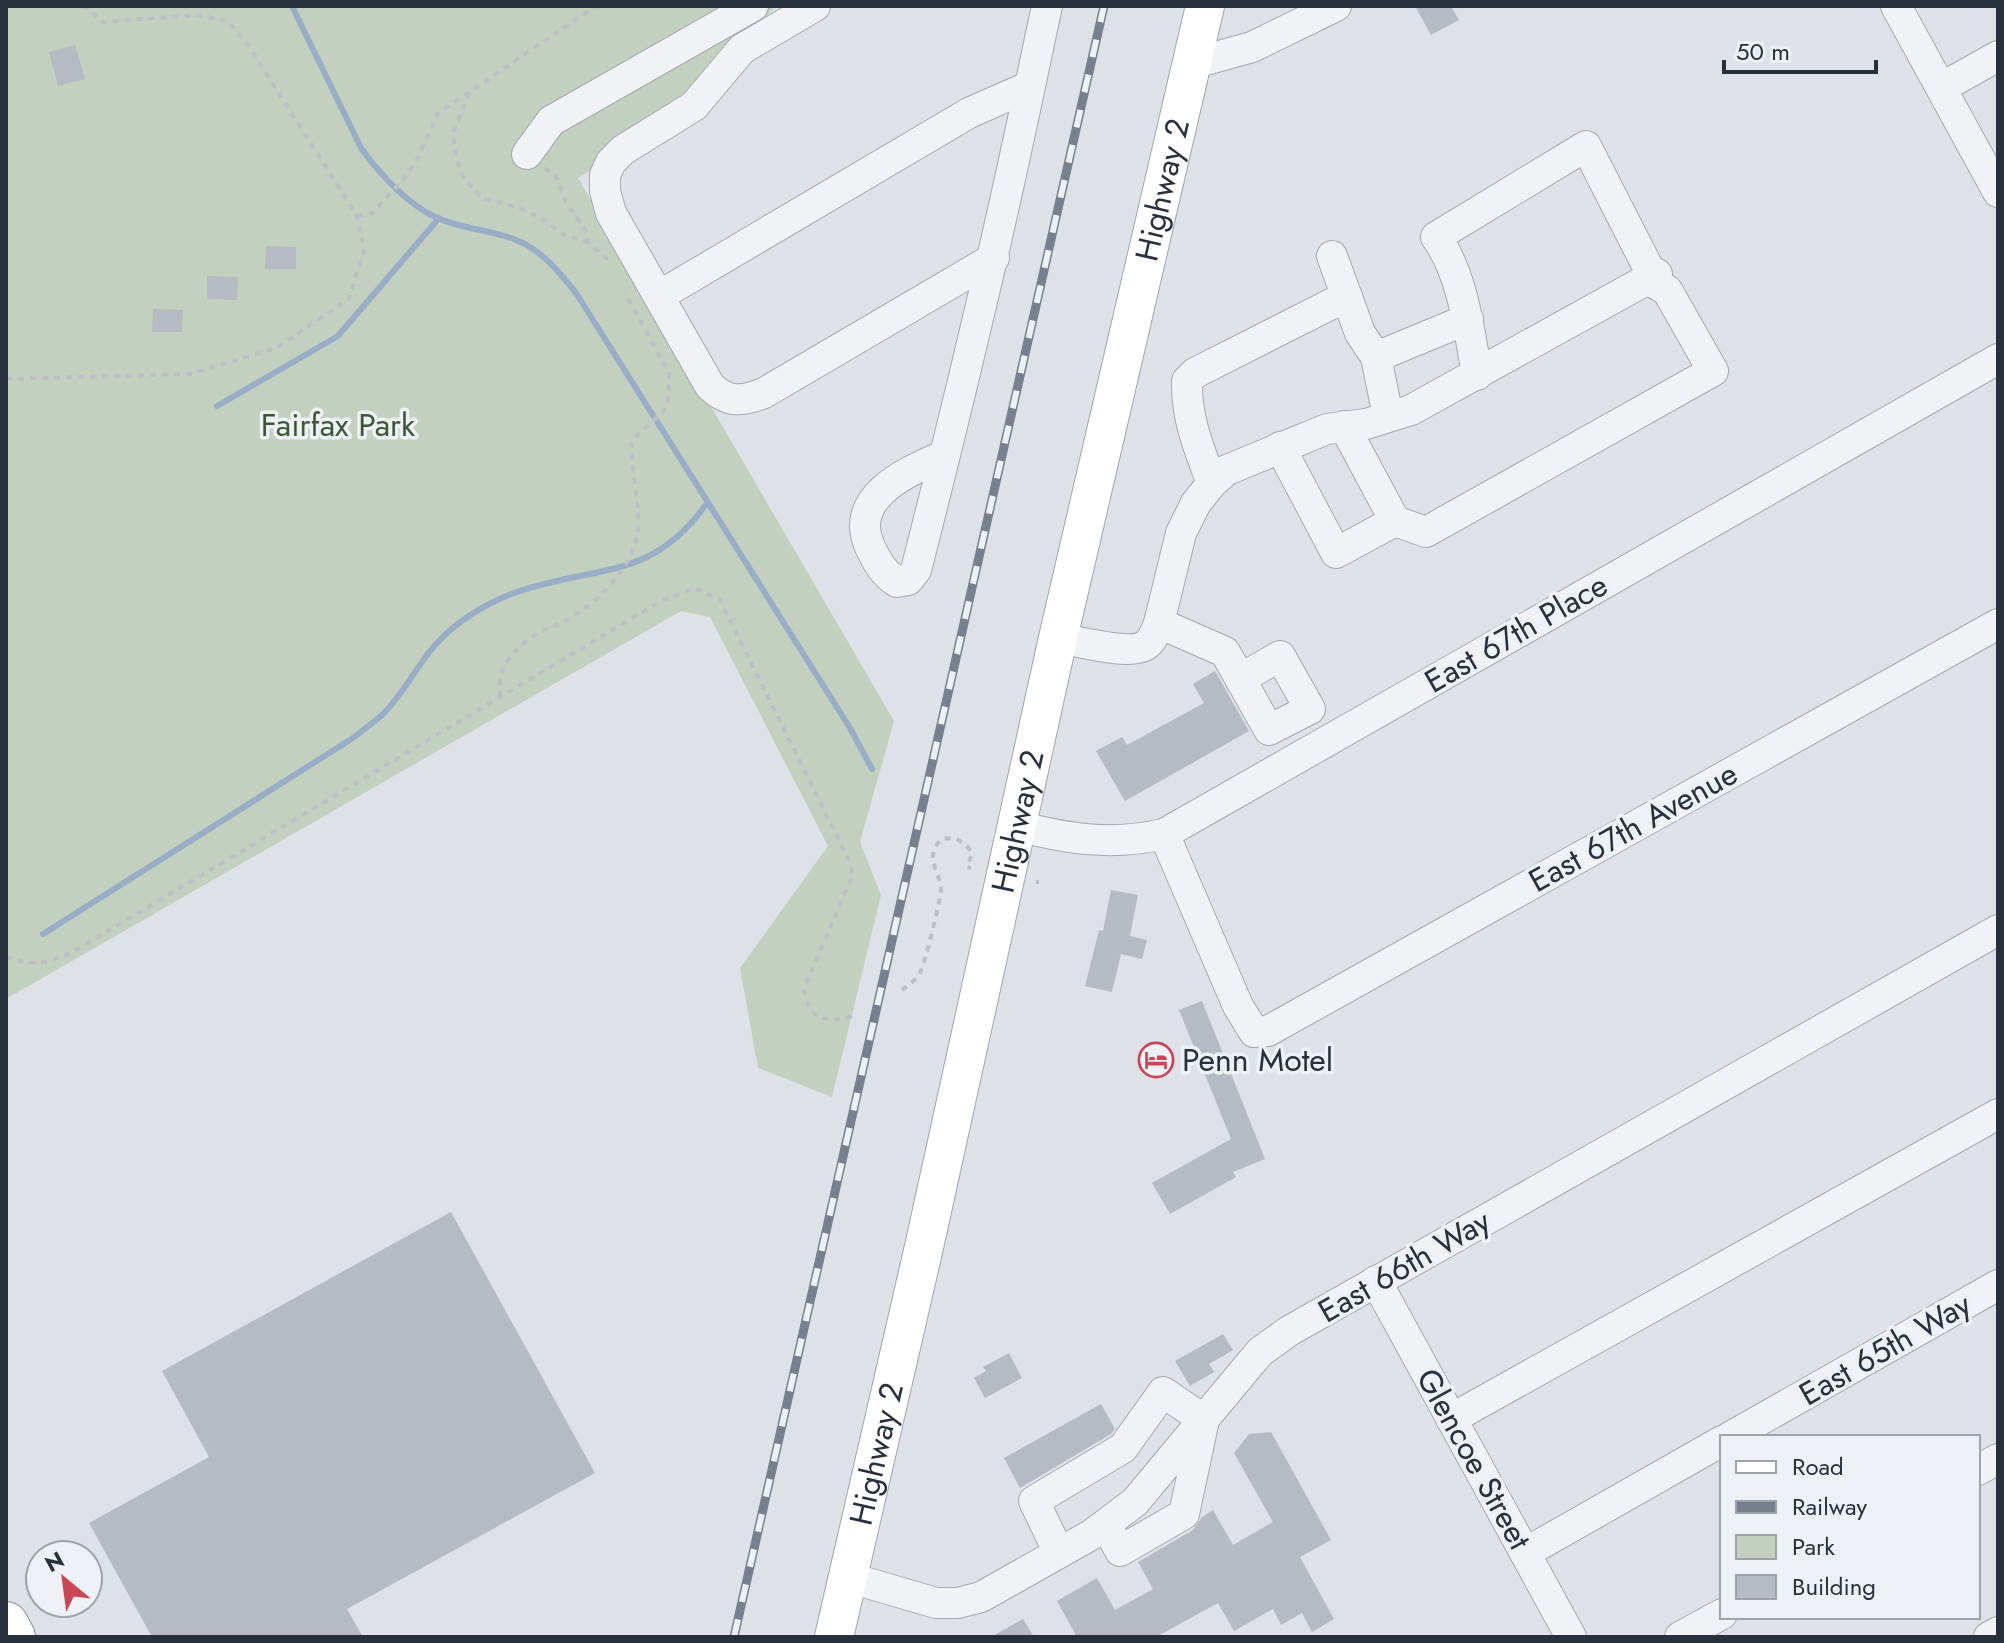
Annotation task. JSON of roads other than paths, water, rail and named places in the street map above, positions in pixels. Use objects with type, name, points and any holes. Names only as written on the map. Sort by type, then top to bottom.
[{"type":"highway","points":[[6,1624],[13,1637]]},
{"type":"main road","name":"Highway 2","points":[[834,1637],[921,1262],[1058,638],[1205,6]]},
{"type":"street","points":[[527,154],[551,121],[753,6]]},
{"type":"street","points":[[815,6],[742,49],[694,106],[623,150],[611,162],[605,175],[605,191],[611,213],[710,386],[728,400],[741,402],[764,393],[994,258]]},
{"type":"street","points":[[945,455],[994,258],[1047,6]]},
{"type":"street","points":[[1191,64],[1252,47],[1336,6]]},
{"type":"street","points":[[1896,6],[1998,192]]},
{"type":"street","points":[[1941,88],[1998,56]]},
{"type":"street","points":[[659,296],[969,113],[1030,86]]},
{"type":"street","points":[[1344,426],[1395,521],[1426,532],[1713,371],[1667,290],[1653,277],[1586,146],[1426,242],[1446,251],[1468,319],[1477,375]]},
{"type":"street","points":[[1332,256],[1360,333],[1376,357],[1388,416]]},
{"type":"street","points":[[1058,638],[1132,650],[1146,645],[1159,623],[1181,533],[1196,503],[1227,470],[1327,429],[1366,424],[1411,410],[1653,277]]},
{"type":"street","points":[[1212,483],[1193,432],[1187,404],[1187,381],[1195,373],[1347,296]]},
{"type":"street","points":[[1376,357],[1468,319]]},
{"type":"street","name":"East 67th Place","points":[[1017,826],[1057,836],[1103,842],[1123,842],[1164,834],[1998,359]]},
{"type":"street","points":[[1280,447],[1336,553],[1395,521]]},
{"type":"street","points":[[1159,623],[1225,652],[1240,679]]},
{"type":"street","name":"East 67th Avenue","points":[[1164,834],[1238,1006],[1254,1032],[1268,1031],[1998,624]]},
{"type":"street","name":"East 66th Way","points":[[847,1577],[936,1603],[958,1603],[981,1597],[1106,1525],[1135,1502],[1260,1352],[1289,1331],[1998,930]]},
{"type":"street","points":[[1451,1419],[1998,1114]]},
{"type":"street","name":"Glencoe Street","points":[[1376,1281],[1571,1637]]},
{"type":"street","name":"East 65th Way","points":[[1734,1435],[1998,1285]]},
{"type":"street","points":[[1059,1553],[1034,1501],[1123,1448],[1163,1392],[1204,1420],[1184,1514],[1120,1551],[1106,1525]]},
{"type":"street","points":[[1525,1553],[1720,1442]]},
{"type":"street","points":[[1980,1469],[1998,1459]]},
{"type":"street","points":[[1680,1637],[1720,1615]]},
{"type":"street","points":[[1989,1637],[1998,1632]]},
{"type":"waterway","points":[[292,6],[361,148],[393,186],[433,216],[525,244],[549,262],[576,293],[850,728],[872,769]]},
{"type":"waterway","points":[[217,406],[338,336],[439,218]]},
{"type":"waterway","points":[[43,934],[353,738],[390,707],[438,642],[473,613],[514,593],[642,559],[664,547],[686,529],[707,503]]},
{"type":"railway","points":[[734,1637],[1104,6]]},
{"type":"place","name":"Penn Motel","points":[[1156,1060]]},
{"type":"park label","name":"Fairfax Park","points":[[338,425]]}]
